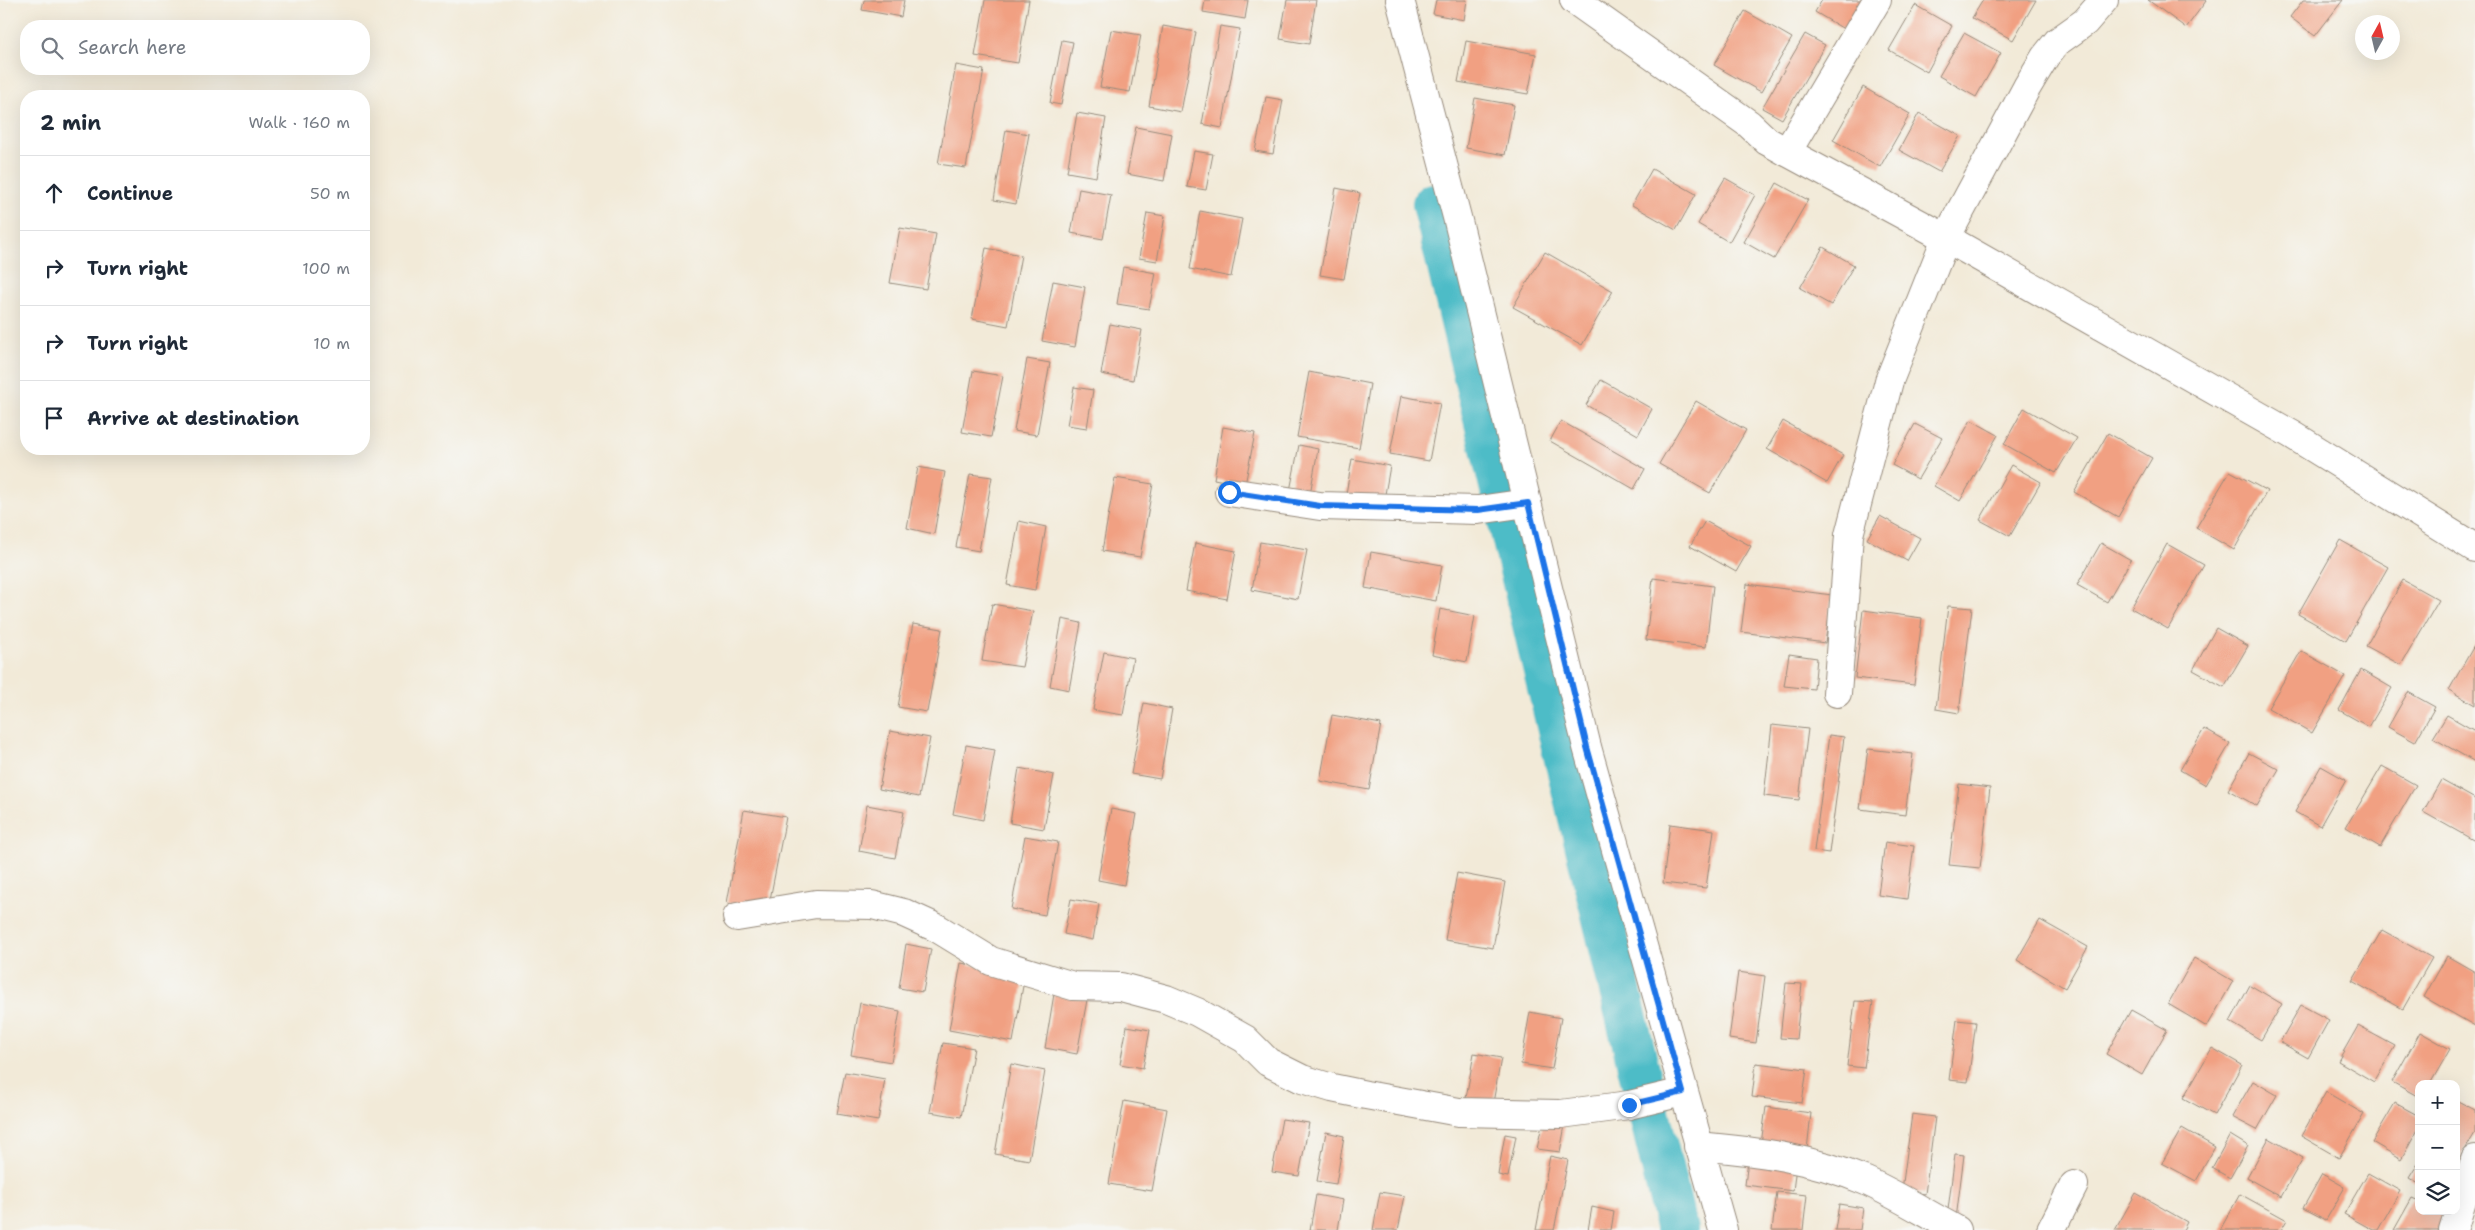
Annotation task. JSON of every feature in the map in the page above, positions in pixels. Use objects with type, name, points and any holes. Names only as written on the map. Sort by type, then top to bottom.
[{"type":"street","points":[[1400,0],[1523,504],[1677,1093],[1698,1146],[1723,1230]]},
{"type":"street","points":[[1574,0],[1749,124],[1767,141],[1946,238],[2291,434],[2475,548]]},
{"type":"street","points":[[1787,152],[1877,0]]},
{"type":"street","points":[[1837,693],[1849,535],[1889,381],[1946,238],[2045,57],[2057,42],[2085,22],[2104,0]]},
{"type":"street","points":[[1229,492],[1320,506],[1478,510],[1523,504]]},
{"type":"street","points":[[737,917],[816,904],[872,905],[904,913],[937,928],[991,961],[1019,971],[1073,986],[1121,987],[1166,999],[1198,1012],[1245,1039],[1268,1062],[1302,1078],[1332,1088],[1459,1112],[1561,1114],[1629,1105],[1677,1093]]},
{"type":"street","points":[[1698,1146],[1755,1151],[1813,1162],[1866,1181],[1956,1230]]},
{"type":"street","points":[[2453,1230],[2475,1160]]},
{"type":"street","points":[[2051,1230],[2074,1185]]},
{"type":"building","points":[[864,0],[904,0],[901,17],[862,10]]},
{"type":"building","points":[[985,0],[1029,0],[1018,63],[975,56]]},
{"type":"building","points":[[1205,0],[1248,0],[1245,19],[1203,12]]},
{"type":"building","points":[[1287,0],[1316,0],[1309,44],[1280,39]]},
{"type":"building","points":[[1436,0],[1467,0],[1464,20],[1433,14]]},
{"type":"building","points":[[1822,0],[1874,0],[1854,35],[1815,12]]},
{"type":"building","points":[[1983,0],[2036,0],[2013,40],[1972,18]]},
{"type":"building","points":[[2148,0],[2205,0],[2206,1],[2186,28]]},
{"type":"building","points":[[2303,0],[2343,0],[2315,36],[2290,17]]},
{"type":"building","points":[[1915,5],[1952,26],[1927,72],[1889,50]]},
{"type":"building","points":[[1745,11],[1792,38],[1761,92],[1714,65]]},
{"type":"building","points":[[1163,26],[1196,32],[1181,112],[1149,106]]},
{"type":"building","points":[[1220,26],[1240,29],[1222,128],[1202,124]]},
{"type":"building","points":[[1111,30],[1141,35],[1130,92],[1100,87]]},
{"type":"building","points":[[1964,33],[2001,53],[1976,97],[1939,76]]},
{"type":"building","points":[[1805,34],[1825,45],[1782,119],[1762,108]]},
{"type":"building","points":[[1062,40],[1073,42],[1061,105],[1050,103]]},
{"type":"building","points":[[1466,41],[1536,54],[1528,94],[1458,82]]},
{"type":"building","points":[[956,65],[984,70],[966,168],[938,164]]},
{"type":"building","points":[[1863,87],[1910,114],[1880,167],[1833,140]]},
{"type":"building","points":[[1266,97],[1283,100],[1273,154],[1255,151]]},
{"type":"building","points":[[1475,98],[1514,105],[1505,155],[1466,148]]},
{"type":"building","points":[[1077,113],[1106,118],[1096,177],[1067,172]]},
{"type":"building","points":[[1919,113],[1960,136],[1939,172],[1899,150]]},
{"type":"building","points":[[1136,127],[1172,134],[1164,181],[1127,174]]},
{"type":"building","points":[[1006,130],[1029,134],[1016,204],[994,200]]},
{"type":"building","points":[[1194,151],[1213,154],[1206,190],[1187,187]]},
{"type":"building","points":[[1652,169],[1696,194],[1676,230],[1632,205]]},
{"type":"building","points":[[1725,178],[1755,195],[1729,242],[1698,224]]},
{"type":"building","points":[[1777,183],[1808,200],[1774,259],[1744,242]]},
{"type":"building","points":[[1336,188],[1360,193],[1344,279],[1320,275]]},
{"type":"building","points":[[1079,189],[1111,195],[1103,239],[1071,233]]},
{"type":"building","points":[[1200,211],[1242,219],[1231,277],[1190,269]]},
{"type":"building","points":[[1147,213],[1165,216],[1157,261],[1139,258]]},
{"type":"building","points":[[900,228],[936,234],[926,289],[890,283]]},
{"type":"building","points":[[1823,247],[1854,265],[1831,305],[1800,288]]},
{"type":"building","points":[[986,248],[1021,255],[1008,326],[972,319]]},
{"type":"building","points":[[1545,252],[1613,291],[1582,345],[1513,307]]},
{"type":"building","points":[[1123,267],[1156,273],[1149,309],[1117,304]]},
{"type":"building","points":[[1053,281],[1085,287],[1075,347],[1042,341]]},
{"type":"building","points":[[1110,324],[1142,330],[1133,380],[1101,374]]},
{"type":"building","points":[[1027,359],[1050,363],[1037,435],[1014,431]]},
{"type":"building","points":[[973,371],[1003,376],[991,437],[962,432]]},
{"type":"building","points":[[1309,372],[1370,384],[1359,448],[1297,437]]},
{"type":"building","points":[[1601,380],[1652,409],[1638,435],[1586,405]]},
{"type":"building","points":[[1074,387],[1093,390],[1087,428],[1067,425]]},
{"type":"building","points":[[1401,396],[1440,403],[1429,461],[1390,454]]},
{"type":"building","points":[[1696,401],[1746,430],[1710,493],[1659,464]]},
{"type":"building","points":[[2024,408],[2077,438],[2056,473],[2004,444]]},
{"type":"building","points":[[1971,420],[1998,435],[1960,501],[1934,486]]},
{"type":"building","points":[[1561,421],[1645,469],[1634,489],[1550,441]]},
{"type":"building","points":[[1783,421],[1843,455],[1827,483],[1767,449]]},
{"type":"building","points":[[1915,424],[1942,438],[1918,479],[1892,465]]},
{"type":"building","points":[[1223,427],[1255,433],[1245,485],[1214,479]]},
{"type":"building","points":[[2108,433],[2152,458],[2118,517],[2074,492]]},
{"type":"building","points":[[1299,445],[1318,449],[1309,500],[1289,496]]},
{"type":"building","points":[[1352,459],[1390,466],[1384,500],[1346,494]]},
{"type":"building","points":[[2011,465],[2041,482],[2010,536],[1980,520]]},
{"type":"building","points":[[918,467],[945,472],[934,534],[907,528]]},
{"type":"building","points":[[2230,471],[2267,491],[2234,550],[2196,528]]},
{"type":"building","points":[[970,474],[992,477],[979,551],[956,547]]},
{"type":"building","points":[[1115,478],[1153,484],[1140,557],[1102,551]]},
{"type":"building","points":[[1880,516],[1920,538],[1907,561],[1867,539]]},
{"type":"building","points":[[1019,521],[1046,527],[1035,590],[1007,585]]},
{"type":"building","points":[[1705,521],[1751,546],[1736,572],[1690,546]]},
{"type":"building","points":[[2340,540],[2388,567],[2346,641],[2298,614]]},
{"type":"building","points":[[1260,542],[1307,550],[1298,599],[1252,590]]},
{"type":"building","points":[[1195,543],[1236,551],[1227,599],[1186,591]]},
{"type":"building","points":[[2101,543],[2131,560],[2107,602],[2077,585]]},
{"type":"building","points":[[2167,544],[2204,565],[2168,629],[2131,608]]},
{"type":"building","points":[[1371,552],[1442,565],[1436,601],[1365,588]]},
{"type":"building","points":[[1653,578],[1713,586],[1706,647],[1646,640]]},
{"type":"building","points":[[2403,580],[2439,600],[2401,665],[2366,646]]},
{"type":"building","points":[[1747,584],[1832,595],[1825,643],[1741,632]]},
{"type":"building","points":[[992,604],[1033,611],[1022,667],[982,661]]},
{"type":"building","points":[[1948,606],[1972,608],[1959,713],[1936,709]]},
{"type":"building","points":[[1440,609],[1475,616],[1467,662],[1432,655]]},
{"type":"building","points":[[1863,610],[1922,618],[1914,685],[1855,678]]},
{"type":"building","points":[[1062,619],[1081,623],[1069,690],[1050,686]]},
{"type":"building","points":[[913,624],[942,629],[927,712],[898,707]]},
{"type":"building","points":[[2216,628],[2248,646],[2224,687],[2193,670]]},
{"type":"building","points":[[2475,644],[2475,705],[2449,690]]},
{"type":"building","points":[[2301,651],[2345,676],[2312,733],[2268,708]]},
{"type":"building","points":[[1104,652],[1133,658],[1123,715],[1093,710]]},
{"type":"building","points":[[1789,654],[1817,658],[1814,689],[1784,686]]},
{"type":"building","points":[[2361,670],[2392,688],[2369,727],[2339,710]]},
{"type":"building","points":[[2408,692],[2435,707],[2415,742],[2388,727]]},
{"type":"building","points":[[1144,703],[1172,709],[1160,779],[1131,774]]},
{"type":"building","points":[[1332,715],[1381,724],[1369,790],[1320,781]]},
{"type":"building","points":[[2447,715],[2475,731],[2475,762],[2433,738]]},
{"type":"building","points":[[1772,725],[1808,729],[1799,800],[1764,796]]},
{"type":"building","points":[[2204,729],[2230,744],[2206,785],[2180,770]]},
{"type":"building","points":[[890,731],[930,738],[919,797],[879,789]]},
{"type":"building","points":[[1829,735],[1844,737],[1829,853],[1814,851]]},
{"type":"building","points":[[966,745],[995,750],[983,820],[953,814]]},
{"type":"building","points":[[1868,749],[1913,754],[1905,815],[1860,809]]},
{"type":"building","points":[[2249,753],[2279,769],[2257,806],[2228,790]]},
{"type":"building","points":[[2321,766],[2346,780],[2320,826],[2295,812]]},
{"type":"building","points":[[2382,766],[2416,785],[2380,847],[2346,827]]},
{"type":"building","points":[[1019,768],[1054,775],[1044,829],[1010,823]]},
{"type":"building","points":[[2441,780],[2475,799],[2475,841],[2423,812]]},
{"type":"building","points":[[1959,784],[1990,788],[1980,868],[1949,865]]},
{"type":"building","points":[[867,805],[904,812],[895,858],[859,851]]},
{"type":"building","points":[[1111,809],[1137,814],[1124,885],[1098,880]]},
{"type":"building","points":[[744,810],[786,817],[768,910],[727,903]]},
{"type":"building","points":[[1670,824],[1714,830],[1706,888],[1663,883]]},
{"type":"building","points":[[1025,836],[1058,842],[1045,915],[1011,909]]},
{"type":"building","points":[[1885,842],[1914,846],[1907,899],[1878,895]]},
{"type":"building","points":[[1457,873],[1505,882],[1493,948],[1445,940]]},
{"type":"building","points":[[1071,899],[1099,904],[1093,940],[1064,934]]},
{"type":"building","points":[[2040,920],[2088,947],[2065,988],[2017,960]]},
{"type":"building","points":[[2382,930],[2432,958],[2403,1009],[2352,981]]},
{"type":"building","points":[[906,944],[931,949],[923,992],[899,988]]},
{"type":"building","points":[[2447,956],[2475,972],[2475,1026],[2424,997]]},
{"type":"building","points":[[2194,958],[2233,981],[2207,1027],[2168,1004]]},
{"type":"building","points":[[961,963],[1025,975],[1013,1042],[949,1030]]},
{"type":"building","points":[[1738,972],[1765,976],[1756,1043],[1729,1039]]},
{"type":"building","points":[[1786,983],[1802,984],[1796,1039],[1780,1038]]},
{"type":"building","points":[[2250,985],[2282,1004],[2261,1040],[2230,1022]]},
{"type":"building","points":[[1054,994],[1087,1000],[1077,1054],[1045,1048]]},
{"type":"building","points":[[1855,1001],[1873,1002],[1864,1068],[1847,1066]]},
{"type":"building","points":[[860,1003],[900,1011],[891,1062],[851,1055]]},
{"type":"building","points":[[2301,1005],[2329,1020],[2308,1058],[2280,1042]]},
{"type":"building","points":[[2131,1010],[2167,1030],[2142,1075],[2106,1054]]},
{"type":"building","points":[[1530,1012],[1561,1018],[1552,1069],[1521,1064]]},
{"type":"building","points":[[1957,1020],[1976,1022],[1968,1082],[1949,1080]]},
{"type":"building","points":[[1127,1026],[1150,1030],[1143,1068],[1120,1064]]},
{"type":"building","points":[[2358,1026],[2395,1046],[2374,1082],[2338,1061]]},
{"type":"building","points":[[2420,1032],[2450,1049],[2432,1080],[2415,1080],[2415,1095],[2392,1082]]},
{"type":"building","points":[[943,1043],[974,1048],[961,1117],[930,1112]]},
{"type":"building","points":[[2212,1048],[2242,1065],[2214,1115],[2183,1098]]},
{"type":"building","points":[[1474,1053],[1501,1058],[1493,1103],[1466,1098]]},
{"type":"building","points":[[1756,1063],[1807,1069],[1802,1103],[1752,1097]]},
{"type":"building","points":[[1011,1064],[1045,1071],[1029,1160],[995,1154]]},
{"type":"building","points":[[845,1072],[885,1079],[878,1121],[837,1114]]},
{"type":"building","points":[[2253,1081],[2277,1095],[2257,1130],[2232,1117]]},
{"type":"building","points":[[2326,1092],[2364,1114],[2339,1158],[2301,1136]]},
{"type":"building","points":[[1124,1101],[1167,1109],[1152,1191],[1109,1184]]},
{"type":"building","points":[[2460,1102],[2475,1110],[2475,1133],[2460,1158]]},
{"type":"building","points":[[2395,1103],[2415,1114],[2415,1135],[2401,1159],[2372,1142]]},
{"type":"building","points":[[1766,1107],[1811,1113],[1807,1150],[1761,1144]]},
{"type":"building","points":[[1912,1114],[1935,1117],[1925,1194],[1902,1190]]},
{"type":"building","points":[[1544,1115],[1566,1120],[1560,1152],[1537,1149]]},
{"type":"building","points":[[1282,1119],[1309,1123],[1299,1176],[1272,1172]]},
{"type":"building","points":[[2182,1128],[2215,1147],[2196,1181],[2162,1163]]},
{"type":"building","points":[[1326,1132],[1344,1136],[1336,1184],[1317,1181]]},
{"type":"building","points":[[1505,1134],[1516,1136],[1508,1177],[1498,1175]]},
{"type":"building","points":[[2230,1135],[2248,1146],[2230,1178],[2212,1168]]},
{"type":"building","points":[[2269,1138],[2303,1158],[2281,1197],[2247,1178]]},
{"type":"building","points":[[1955,1154],[1964,1155],[1956,1219],[1947,1218]]},
{"type":"building","points":[[1550,1156],[1568,1160],[1554,1230],[1536,1230]]},
{"type":"building","points":[[1748,1160],[1796,1166],[1793,1191],[1745,1185]]},
{"type":"building","points":[[2415,1168],[2415,1182],[2409,1178]]},
{"type":"building","points":[[2368,1173],[2400,1191],[2378,1230],[2373,1230],[2344,1214]]},
{"type":"building","points":[[2322,1174],[2345,1187],[2326,1220],[2303,1208]]},
{"type":"building","points":[[1380,1192],[1405,1196],[1398,1230],[1373,1230]]},
{"type":"building","points":[[1777,1192],[1807,1195],[1803,1230],[1772,1230]]},
{"type":"building","points":[[2136,1193],[2187,1222],[2183,1230],[2115,1230]]},
{"type":"building","points":[[2240,1194],[2287,1220],[2281,1230],[2220,1230]]},
{"type":"building","points":[[1316,1195],[1343,1200],[1338,1230],[1310,1230]]},
{"type":"building","points":[[2412,1198],[2415,1199],[2415,1215],[2443,1215],[2448,1218],[2442,1230],[2394,1230]]},
{"type":"building","points":[[1839,1204],[1863,1208],[1860,1230],[1835,1230]]},
{"type":"building","points":[[1592,1207],[1614,1212],[1611,1230],[1588,1230]]},
{"type":"waterway","points":[[1433,204],[1677,1230]]},
{"type":"route","points":[[1229,492],[1320,506],[1478,510],[1528,503],[1587,747],[1683,1092],[1629,1105]]}]
